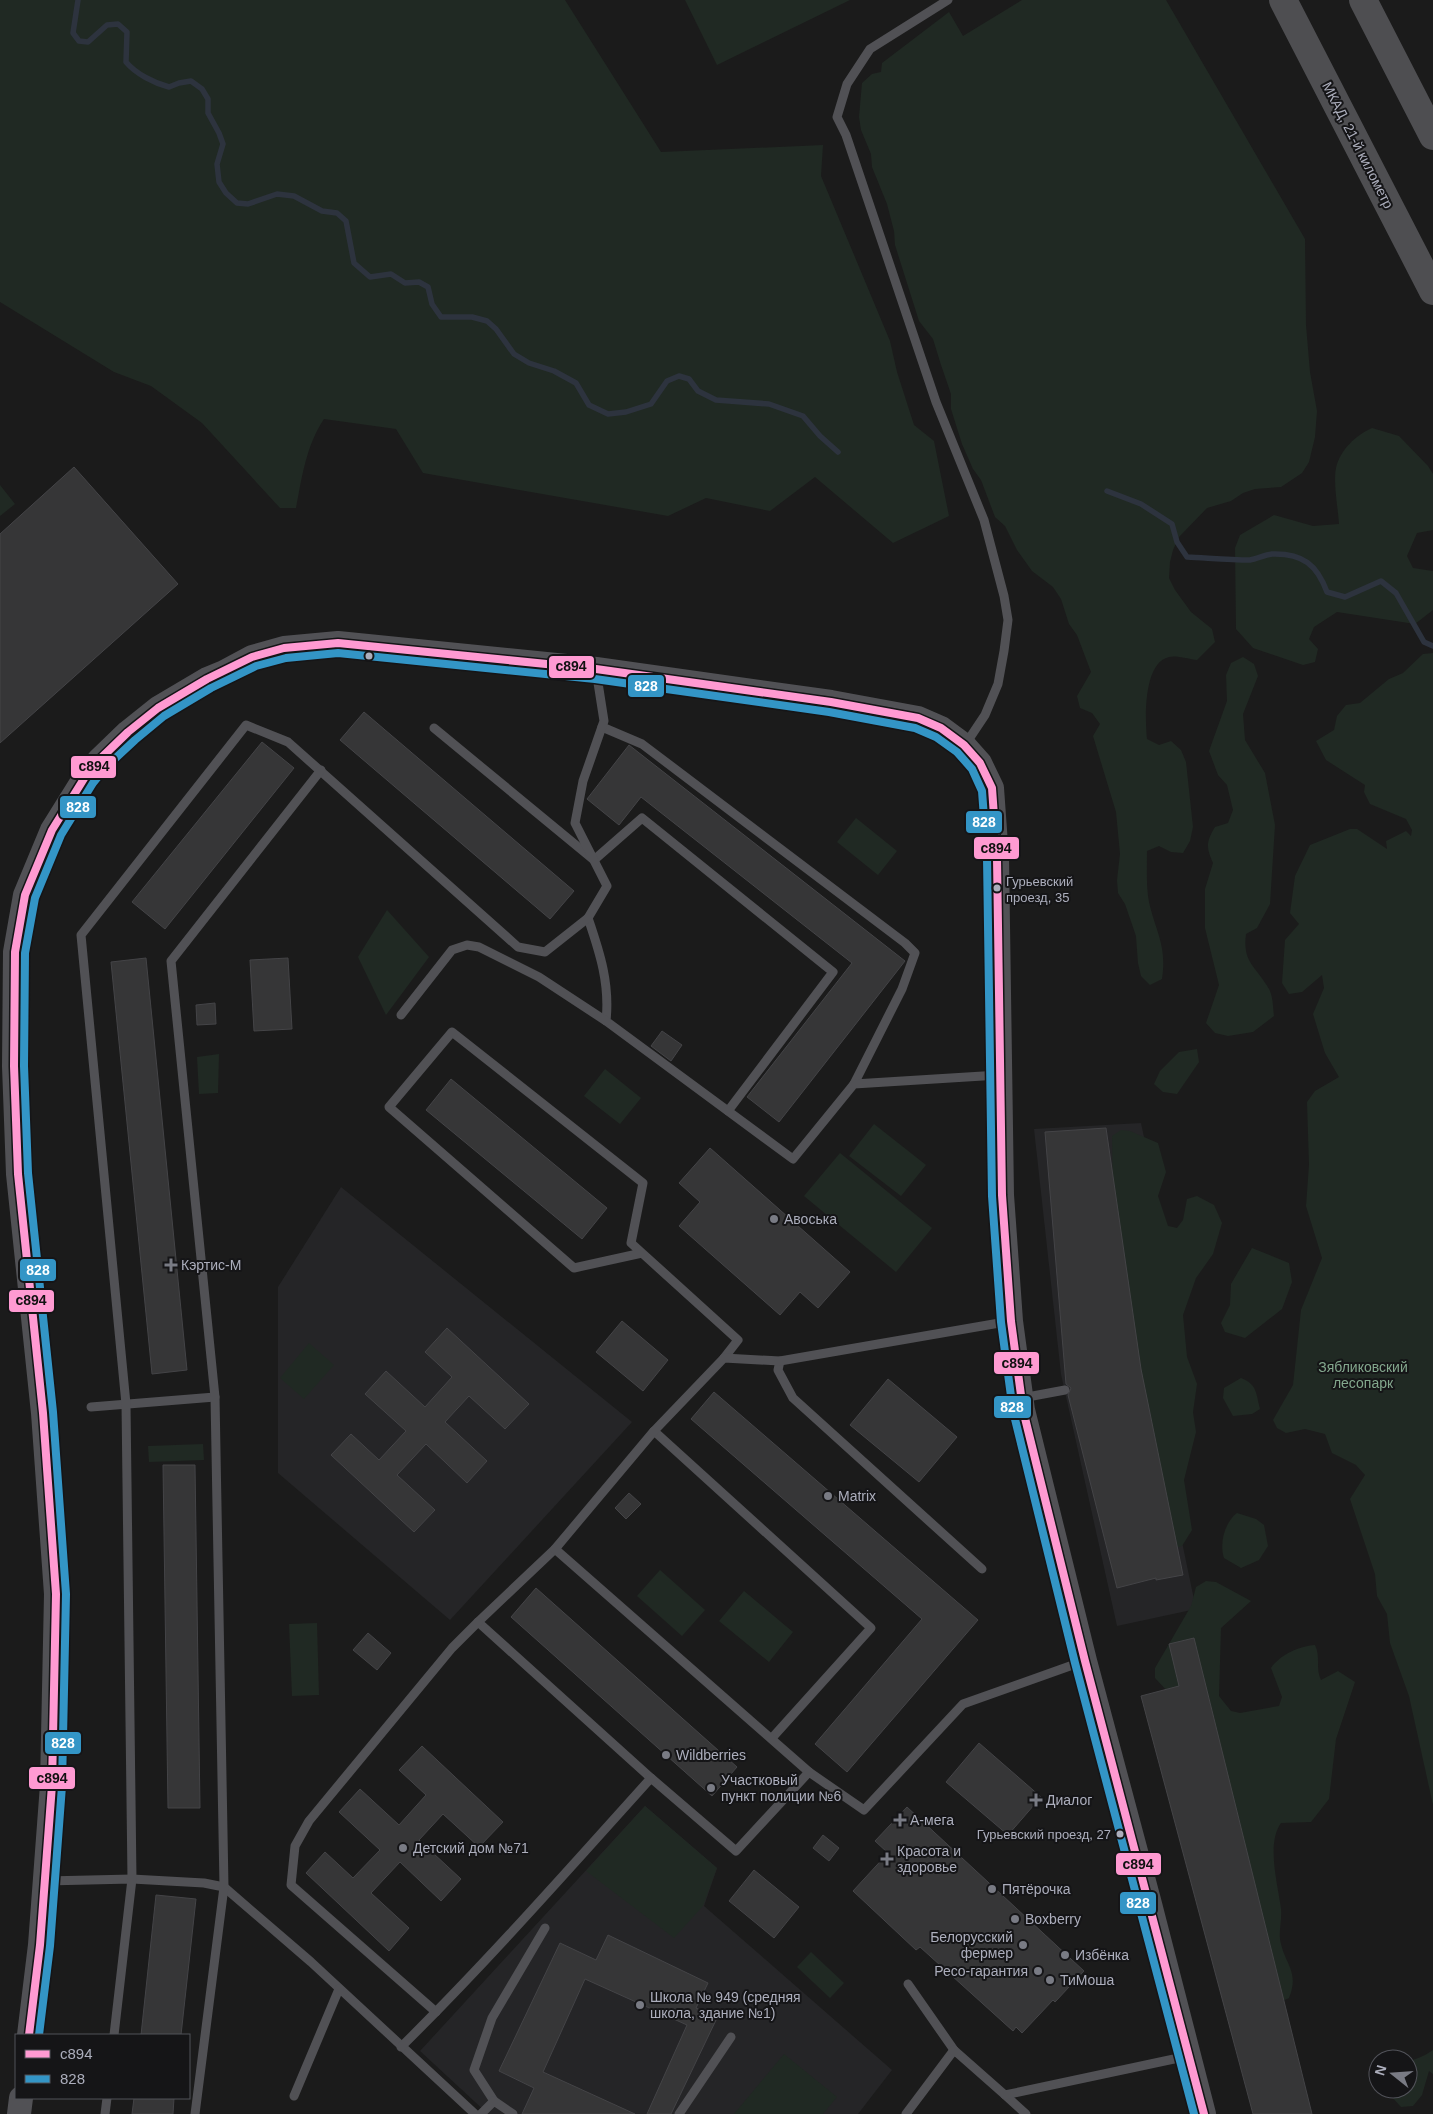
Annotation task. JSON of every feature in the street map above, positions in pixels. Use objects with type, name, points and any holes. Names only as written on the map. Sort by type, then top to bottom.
[{"type":"highway","name":"МКАД, 21-й километр","points":[[1283,0],[1433,291]]},
{"type":"highway","points":[[1363,0],[1433,136]]},
{"type":"street","points":[[29,2034],[40,1945],[52,1785],[56,1594],[43,1413],[18,1174],[14,1066],[15,952],[25,895],[43,847],[85,777],[99,760],[128,732],[158,708],[208,678],[252,657],[284,648],[338,643],[596,669],[831,702],[918,718],[941,728],[964,745],[980,763],[992,788],[997,858],[1002,1195],[1011,1321],[1022,1398],[1041,1487],[1204,2114]]},
{"type":"street","points":[[19,2114],[22,2099]]},
{"type":"lane","points":[[948,0],[870,49],[847,84],[837,117],[846,135],[936,402],[984,520],[1004,596],[1008,620],[998,684],[985,715],[964,745]]},
{"type":"lane","points":[[114,2034],[132,1879],[126,1404],[81,935],[246,725],[288,742],[518,947],[544,952],[588,918],[607,886],[575,823],[583,781],[604,722],[596,669]]},
{"type":"lane","points":[[401,1016],[452,950],[467,945],[479,947],[539,977],[606,1021],[793,1159],[854,1084],[902,989],[915,953],[905,943],[642,744],[602,727]]},
{"type":"lane","points":[[434,728],[594,860]]},
{"type":"lane","points":[[195,2114],[224,1886],[215,1397],[171,961],[321,770]]},
{"type":"lane","points":[[594,860],[642,818],[832,972],[728,1111]]},
{"type":"lane","points":[[588,918],[604,965],[608,1001],[606,1021]]},
{"type":"lane","points":[[436,2012],[291,1884],[294,1846],[309,1821],[452,1648],[555,1549],[654,1431],[724,1358],[738,1340],[631,1243],[643,1183],[452,1032],[389,1107],[574,1268],[642,1253]]},
{"type":"lane","points":[[854,1084],[1000,1074]]},
{"type":"lane","points":[[724,1358],[780,1361],[1011,1321]]},
{"type":"lane","points":[[780,1361],[778,1370],[793,1398],[982,1568]]},
{"type":"lane","points":[[1022,1398],[1065,1390]]},
{"type":"lane","points":[[91,1407],[215,1397]]},
{"type":"lane","points":[[654,1431],[871,1628],[772,1738]]},
{"type":"lane","points":[[555,1549],[809,1772],[864,1810],[963,1704],[1085,1660]]},
{"type":"lane","points":[[478,1622],[650,1778],[736,1851],[809,1772]]},
{"type":"lane","points":[[400,2047],[436,2012],[572,1866],[650,1778]]},
{"type":"lane","points":[[45,1881],[132,1879],[224,1886],[339,1988],[400,2047],[475,2114]]},
{"type":"lane","points":[[513,2114],[494,2101],[474,2070],[492,2018],[545,1928]]},
{"type":"lane","points":[[908,1984],[954,2050],[1006,2094],[1026,2114]]},
{"type":"lane","points":[[294,2096],[339,1988]]},
{"type":"lane","points":[[679,2114],[731,2038]]},
{"type":"lane","points":[[906,2114],[954,2050]]},
{"type":"lane","points":[[1006,2094],[1188,2056]]},
{"type":"lane","points":[[105,2114],[107,2099]]},
{"type":"lane","points":[[482,2114],[494,2101]]},
{"type":"shaded area","points":[[1141,1123],[1154,1184],[1162,1446],[1196,1609],[1117,1626],[1061,1374],[1034,1129]]},
{"type":"shaded area","points":[[341,1187],[632,1422],[450,1620],[278,1473],[278,1287]]},
{"type":"shaded area","name":"Школа № 949 (средняя школа, здание №1)","points":[[645,1806],[717,1868],[704,1906],[892,2070],[858,2114],[488,2114],[420,2051]]},
{"type":"green space","points":[[0,0],[565,0],[661,152],[823,145],[821,176],[890,341],[897,372],[914,425],[934,441],[949,516],[893,543],[815,477],[770,511],[706,498],[668,516],[423,473],[396,429],[324,419],[309,451],[296,508],[280,508],[202,423],[151,386],[114,372],[0,302]]},
{"type":"green space","points":[[685,0],[850,0],[717,65]]},
{"type":"green space","points":[[1022,0],[1166,0],[1305,239],[1306,325],[1310,372],[1317,411],[1315,437],[1309,462],[1302,473],[1281,487],[1255,489],[1243,493],[1231,501],[1207,508],[1179,537],[1170,562],[1169,578],[1175,590],[1191,612],[1212,629],[1215,642],[1197,660],[1169,657],[1161,661],[1154,670],[1150,680],[1146,706],[1147,739],[1159,745],[1171,741],[1181,750],[1186,762],[1193,827],[1190,841],[1183,853],[1171,852],[1159,846],[1147,851],[1148,896],[1163,957],[1162,979],[1150,985],[1141,976],[1136,936],[1125,904],[1118,893],[1117,880],[1120,854],[1116,812],[1093,736],[1100,724],[1092,713],[1080,708],[1077,696],[1091,672],[1077,635],[1069,624],[1061,599],[1053,587],[1032,571],[1017,550],[1005,526],[995,517],[981,480],[973,469],[962,444],[951,409],[951,394],[933,339],[919,321],[895,245],[894,231],[887,204],[872,167],[871,154],[861,130],[859,117],[862,83],[872,74],[881,72],[882,63],[949,12],[963,36]]},
{"type":"green space","points":[[1372,428],[1399,436],[1428,466],[1433,474],[1433,530],[1417,533],[1407,556],[1413,568],[1433,571],[1433,610],[1415,624],[1337,612],[1314,627],[1309,639],[1318,649],[1315,662],[1303,665],[1253,648],[1236,629],[1235,548],[1240,535],[1274,515],[1313,526],[1339,524],[1335,481],[1338,461],[1350,444]]},
{"type":"green space","points":[[0,485],[15,504],[0,516]]},
{"type":"green space","name":"Зябликовский лесопарк","points":[[1433,653],[1433,1805],[1409,1696],[1390,1643],[1387,1614],[1377,1596],[1375,1574],[1350,1499],[1365,1475],[1356,1465],[1332,1453],[1325,1434],[1305,1429],[1286,1433],[1277,1428],[1273,1420],[1293,1385],[1301,1310],[1322,1258],[1306,1206],[1309,1165],[1307,1102],[1315,1091],[1339,1077],[1325,1053],[1313,1014],[1324,988],[1322,975],[1302,992],[1289,994],[1282,983],[1285,940],[1299,924],[1290,913],[1295,876],[1310,845],[1350,829],[1357,829],[1387,849],[1386,841],[1406,831],[1411,836],[1412,830],[1406,819],[1370,804],[1364,792],[1365,785],[1326,760],[1316,741],[1334,730],[1337,716],[1346,705],[1360,703],[1389,679],[1403,673],[1423,654]]},
{"type":"green space","points":[[1243,657],[1254,664],[1258,676],[1243,714],[1245,740],[1265,773],[1275,825],[1270,904],[1257,928],[1246,934],[1245,944],[1248,958],[1270,992],[1274,1016],[1253,1032],[1228,1036],[1215,1033],[1206,1023],[1219,985],[1205,928],[1205,889],[1213,863],[1208,845],[1215,827],[1228,823],[1233,810],[1227,785],[1218,775],[1209,751],[1227,701],[1226,675],[1231,663]]},
{"type":"green space","points":[[856,818],[897,851],[878,875],[837,842]]},
{"type":"green space","points":[[387,910],[429,957],[386,1015],[358,957]]},
{"type":"green space","points":[[1197,1049],[1199,1062],[1177,1094],[1163,1092],[1154,1084],[1160,1071],[1179,1052]]},
{"type":"green space","points":[[219,1054],[218,1093],[199,1094],[197,1057]]},
{"type":"green space","points":[[605,1069],[641,1098],[620,1124],[584,1096]]},
{"type":"green space","points":[[874,1124],[926,1165],[901,1196],[849,1156]]},
{"type":"green space","points":[[1121,1130],[1130,1131],[1158,1143],[1166,1172],[1158,1196],[1168,1226],[1177,1228],[1183,1220],[1187,1199],[1197,1196],[1214,1205],[1222,1223],[1213,1254],[1196,1278],[1183,1315],[1187,1357],[1197,1384],[1193,1412],[1196,1432],[1184,1480],[1192,1530],[1182,1546],[1173,1549],[1148,1534],[1113,1196],[1112,1136]]},
{"type":"green space","points":[[840,1153],[932,1228],[896,1272],[804,1196]]},
{"type":"green space","points":[[1252,1248],[1289,1263],[1292,1282],[1282,1309],[1245,1338],[1225,1332],[1221,1323],[1230,1305],[1231,1284]]},
{"type":"green space","points":[[309,1343],[334,1365],[304,1399],[280,1378]]},
{"type":"green space","points":[[1241,1378],[1253,1386],[1260,1409],[1252,1414],[1233,1416],[1223,1398],[1224,1388]]},
{"type":"green space","points":[[203,1444],[204,1460],[149,1462],[148,1446]]},
{"type":"green space","points":[[1237,1513],[1256,1519],[1264,1525],[1268,1546],[1259,1560],[1241,1568],[1224,1558],[1222,1546],[1226,1527]]},
{"type":"green space","points":[[660,1570],[705,1610],[682,1636],[637,1596]]},
{"type":"green space","points":[[1206,1581],[1216,1582],[1251,1601],[1221,1628],[1219,1696],[1231,1711],[1240,1713],[1279,1706],[1282,1697],[1271,1668],[1285,1655],[1303,1647],[1315,1645],[1321,1680],[1338,1671],[1355,1682],[1336,1739],[1329,1799],[1311,1822],[1281,1823],[1274,1842],[1274,1865],[1281,1909],[1280,1939],[1293,1981],[1289,1998],[1280,2002],[1169,1693],[1155,1678],[1155,1668],[1191,1606],[1196,1587]]},
{"type":"green space","points":[[744,1591],[793,1632],[769,1662],[719,1621]]},
{"type":"green space","points":[[317,1623],[319,1695],[292,1696],[289,1624]]},
{"type":"green space","points":[[645,1806],[717,1868],[703,1906],[674,1938],[586,1871]]},
{"type":"green space","points":[[811,1952],[844,1983],[830,1998],[797,1967]]},
{"type":"green space","points":[[1433,2050],[1433,2074],[1429,2071],[1422,2095],[1413,2106],[1401,2107],[1394,2099],[1418,2099],[1418,2058]]},
{"type":"green space","points":[[784,2054],[837,2097],[823,2114],[734,2114]]},
{"type":"building","points":[[74,467],[178,584],[0,743],[0,534]]},
{"type":"building","points":[[364,712],[574,891],[550,919],[340,740]]},
{"type":"building","points":[[262,742],[294,768],[165,929],[132,902]]},
{"type":"building","points":[[629,745],[905,961],[779,1122],[747,1097],[852,963],[641,797],[619,825],[587,799]]},
{"type":"building","points":[[146,958],[187,1370],[152,1374],[111,962]]},
{"type":"building","points":[[288,958],[292,1029],[254,1031],[250,960]]},
{"type":"building","points":[[215,1003],[216,1024],[197,1025],[196,1005]]},
{"type":"building","points":[[662,1031],[682,1045],[671,1061],[651,1046]]},
{"type":"building","points":[[451,1079],[607,1208],[582,1239],[426,1110]]},
{"type":"building","points":[[1106,1128],[1141,1369],[1183,1575],[1156,1580],[1156,1578],[1117,1588],[1068,1395],[1071,1388],[1066,1384],[1045,1132]]},
{"type":"building","points":[[710,1148],[850,1272],[818,1308],[800,1292],[780,1315],[679,1226],[700,1202],[679,1183]]},
{"type":"building","points":[[622,1321],[668,1360],[643,1391],[596,1352]]},
{"type":"building","points":[[447,1328],[529,1404],[505,1429],[469,1396],[445,1422],[487,1461],[467,1483],[426,1444],[397,1475],[435,1510],[414,1532],[331,1455],[351,1434],[379,1460],[406,1431],[365,1394],[386,1371],[425,1407],[452,1377],[425,1352]]},
{"type":"building","points":[[888,1379],[957,1437],[919,1482],[850,1425]]},
{"type":"building","points":[[714,1392],[978,1620],[847,1772],[815,1744],[922,1619],[691,1419]]},
{"type":"building","points":[[163,1465],[195,1465],[200,1808],[168,1808]]},
{"type":"building","points":[[629,1493],[641,1504],[626,1519],[615,1508]]},
{"type":"building","points":[[536,1588],[737,1767],[712,1796],[511,1617]]},
{"type":"building","points":[[368,1633],[391,1653],[377,1670],[353,1650]]},
{"type":"building","points":[[1194,1638],[1312,2114],[1253,2114],[1141,1696],[1179,1686],[1169,1644]]},
{"type":"building","points":[[979,1743],[1041,1797],[1008,1835],[946,1782]]},
{"type":"building","name":"Детский дом №71","points":[[422,1746],[503,1822],[479,1847],[443,1814],[419,1840],[461,1879],[441,1901],[400,1862],[371,1893],[409,1928],[389,1951],[306,1873],[325,1852],[353,1878],[380,1850],[339,1812],[360,1789],[399,1825],[426,1795],[399,1770]]},
{"type":"building","points":[[907,1807],[1084,1971],[1022,2033],[1016,2027],[1013,2031],[920,1947],[916,1950],[853,1891],[888,1853],[875,1841]]},
{"type":"building","points":[[823,1835],[839,1848],[829,1861],[813,1848]]},
{"type":"building","points":[[754,1870],[799,1907],[774,1938],[729,1901]]},
{"type":"building","points":[[156,1895],[196,1899],[181,2034],[141,2034]]},
{"type":"building","points":[[608,1935],[708,1983],[696,2008],[717,2018],[671,2114],[647,2114],[687,2025],[585,1979],[543,2072],[635,2114],[522,2114],[534,2088],[499,2071],[560,1943],[596,1960]]},
{"type":"building","points":[[134,2099],[174,2099],[173,2114],[132,2114]]},
{"type":"waterway","points":[[78,0],[73,33],[79,41],[88,42],[107,25],[118,24],[127,32],[126,62],[140,74],[169,87],[191,81],[202,89],[208,99],[208,113],[223,144],[217,164],[219,182],[226,193],[237,203],[248,204],[277,194],[294,196],[322,211],[337,213],[346,221],[354,263],[370,277],[391,274],[405,283],[419,282],[428,287],[432,304],[441,317],[472,317],[487,321],[496,329],[514,354],[529,363],[554,371],[576,383],[589,405],[608,414],[626,412],[651,404],[667,381],[679,376],[689,379],[698,391],[716,400],[769,404],[803,416],[820,436],[838,452]]},
{"type":"waterway","points":[[1107,491],[1141,504],[1172,524],[1177,542],[1187,557],[1250,560],[1272,554],[1283,554],[1300,558],[1307,562],[1319,575],[1327,592],[1345,597],[1381,581],[1396,593],[1424,642],[1433,646]]},
{"type":"transit line","name":"с894","points":[[29,2034],[40,1945],[52,1785],[56,1594],[43,1413],[18,1174],[14,1066],[15,952],[25,895],[52,830],[85,777],[99,760],[128,732],[158,708],[207,679],[252,657],[284,648],[338,643],[596,669],[831,702],[918,718],[941,728],[964,745],[980,763],[992,788],[997,858],[1002,1195],[1011,1321],[1023,1410],[1085,1661],[1204,2114]]},
{"type":"transit line","name":"828","points":[[39,2034],[50,1946],[62,1786],[66,1594],[53,1412],[28,1173],[24,1066],[25,953],[35,898],[61,835],[93,783],[106,767],[164,716],[211,688],[256,666],[286,658],[338,653],[595,679],[829,712],[915,728],[936,737],[957,752],[972,769],[982,791],[987,858],[992,1196],[1001,1322],[1013,1411],[1075,1663],[1194,2114]]},
{"type":"place","name":"Гурьевский проезд, 35","points":[[997,888]]},
{"type":"place","name":"Авоська","points":[[774,1219]]},
{"type":"place","name":"Кэртис-М","points":[[171,1265]]},
{"type":"place","name":"Matrix","points":[[828,1496]]},
{"type":"place","name":"Wildberries","points":[[666,1755]]},
{"type":"place","name":"Участковый пункт полиции №6","points":[[711,1788]]},
{"type":"place","name":"Диалог","points":[[1036,1800]]},
{"type":"place","name":"А-мега","points":[[900,1820]]},
{"type":"place","name":"Гурьевский проезд, 27","points":[[1120,1834]]},
{"type":"place","name":"Детский дом №71","points":[[403,1848]]},
{"type":"place","name":"Красота и здоровье","points":[[887,1859]]},
{"type":"place","name":"Пятёрочка","points":[[992,1889]]},
{"type":"place","name":"Boxberry","points":[[1015,1919]]},
{"type":"place","name":"Белорусский фермер","points":[[1023,1945]]},
{"type":"place","name":"Избёнка","points":[[1065,1955]]},
{"type":"place","name":"Ресо-гарантия","points":[[1038,1971]]},
{"type":"place","name":"ТиМоша","points":[[1050,1980]]},
{"type":"place","name":"Школа № 949 (средняя школа, здание №1)","points":[[640,2005]]}]
